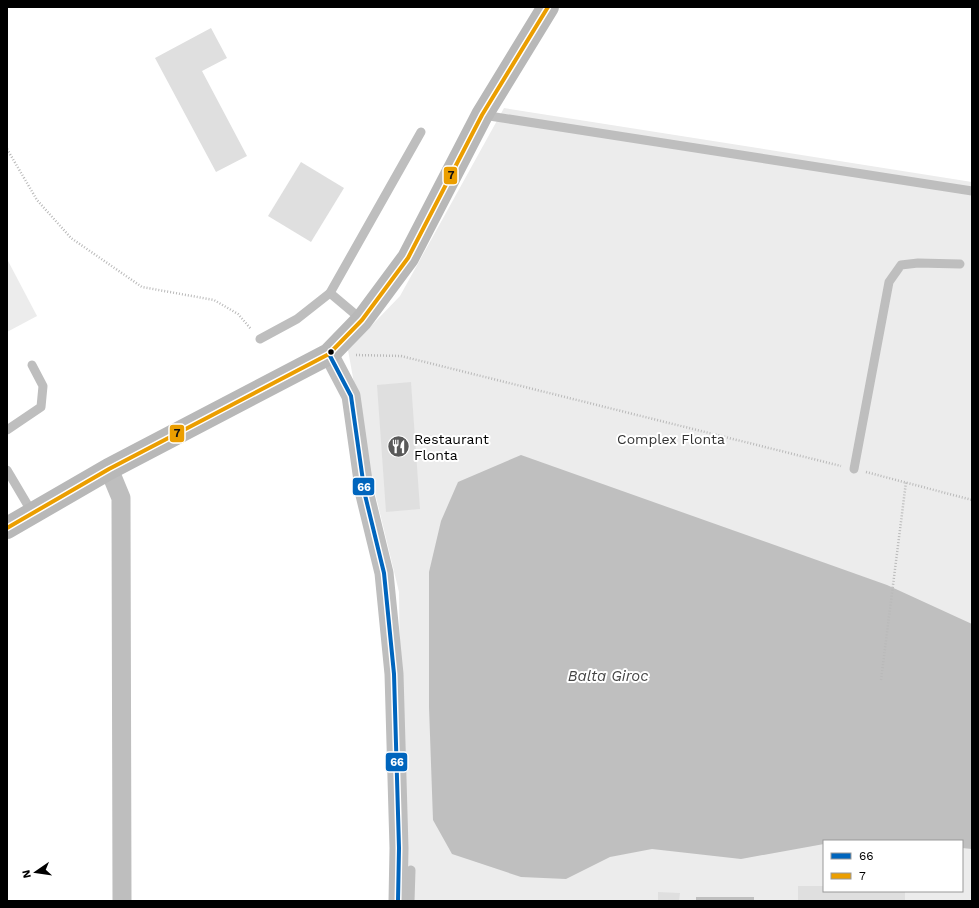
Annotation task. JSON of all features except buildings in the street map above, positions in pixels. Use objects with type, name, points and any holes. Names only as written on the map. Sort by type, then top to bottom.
[{"type":"main road","points":[[7,528],[109,469],[330,354],[362,320],[408,258],[482,115],[548,7]]},
{"type":"street","points":[[330,354],[351,396],[365,495],[384,573],[394,674],[399,848],[398,901]]},
{"type":"street","points":[[109,469],[121,498],[122,901]]},
{"type":"lane","points":[[482,115],[969,190],[972,182]]},
{"type":"lane","points":[[260,339],[297,319],[330,293],[422,132]]},
{"type":"lane","points":[[854,469],[889,282],[901,265],[918,263],[960,264]]},
{"type":"lane","points":[[330,293],[362,320]]},
{"type":"lane","points":[[7,430],[41,407],[43,386],[32,365]]},
{"type":"lane","points":[[7,470],[32,514]]},
{"type":"lane","points":[[410,901],[411,870]]},
{"type":"path","points":[[7,149],[37,200],[71,238],[142,287],[214,300],[238,314],[260,339]]},
{"type":"path","points":[[330,354],[401,356],[906,482],[972,500]]},
{"type":"path","points":[[881,680],[906,482]]},
{"type":"green space","name":"Complex Flonta","points":[[504,108],[972,182],[972,901],[403,901],[399,592],[370,472],[348,350],[400,296]]},
{"type":"green space","points":[[7,259],[37,316],[7,332]]},
{"type":"water","name":"Balta Giroc","points":[[521,455],[887,585],[972,624],[972,849],[963,848],[963,840],[823,840],[823,844],[741,859],[652,849],[610,857],[566,879],[521,877],[452,854],[433,820],[429,707],[429,572],[441,521],[458,482]]},
{"type":"water","points":[[696,897],[754,897],[754,901],[696,901]]},
{"type":"transit line","name":"7","points":[[7,528],[109,469],[329,354],[362,320],[408,258],[482,115],[548,7]]},
{"type":"transit line","name":"66","points":[[329,354],[351,396],[365,495],[384,573],[394,674],[399,848],[398,901]]},
{"type":"place","name":"Restaurant Flonta","points":[[399,447]]}]
